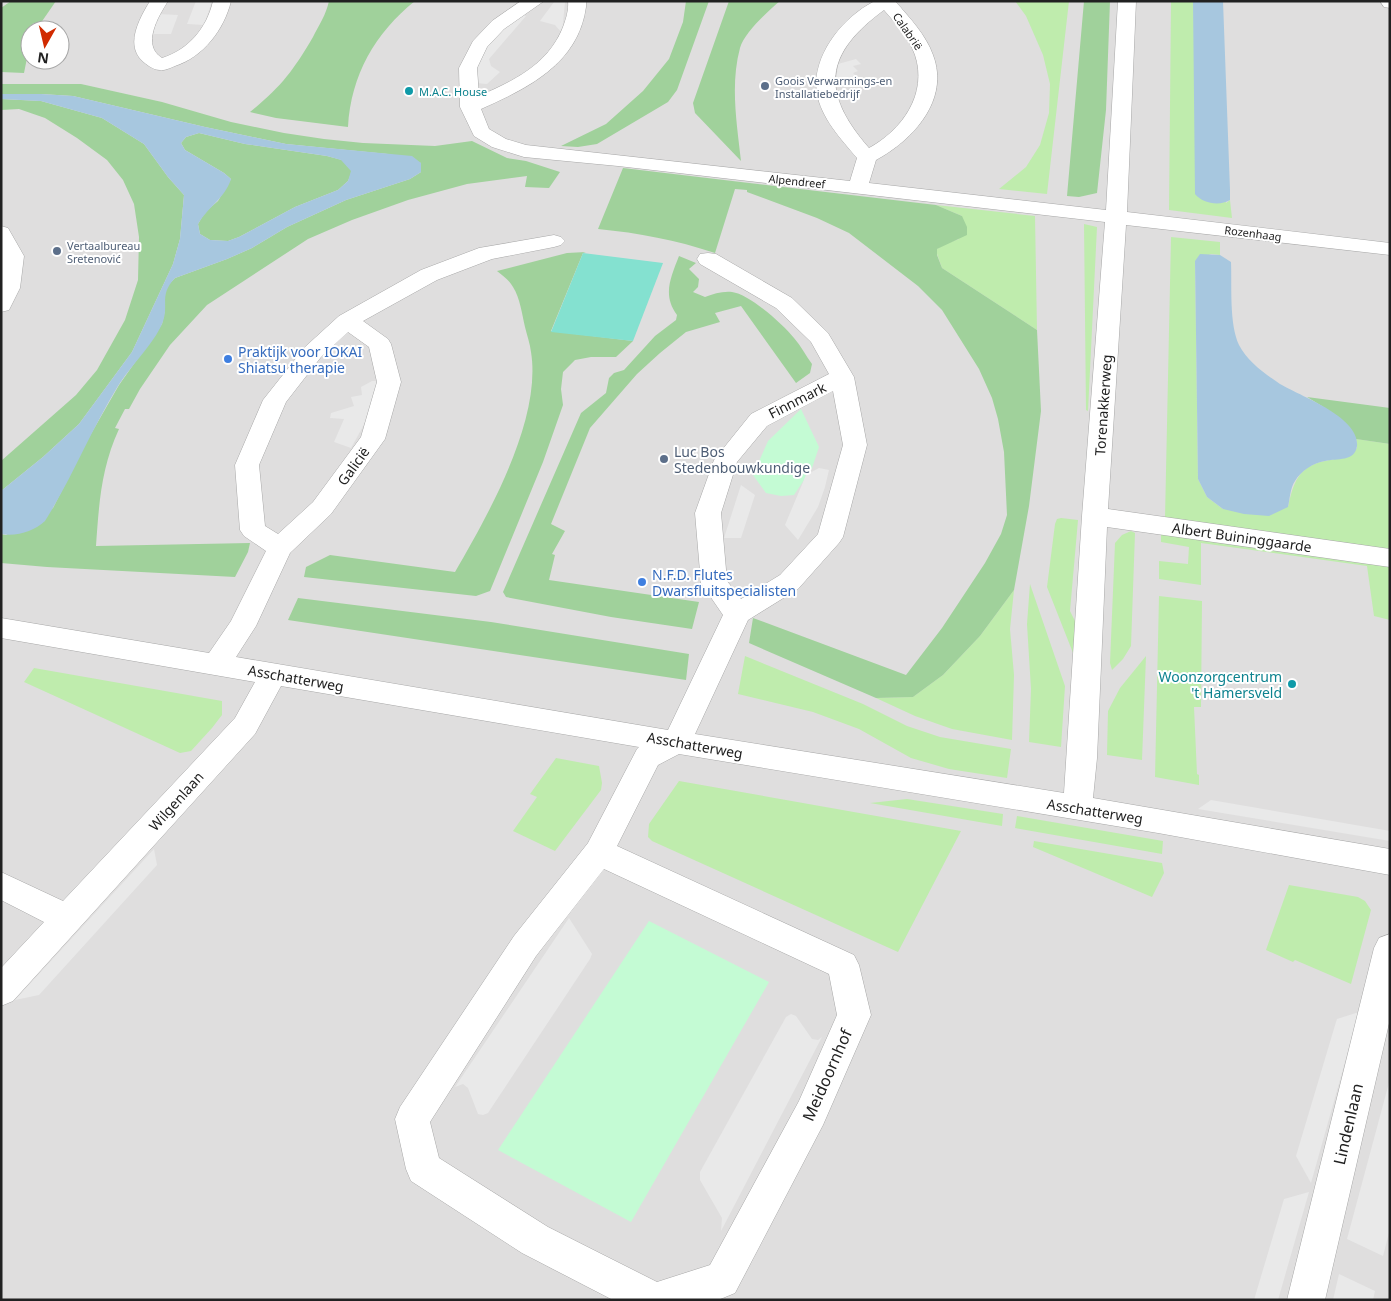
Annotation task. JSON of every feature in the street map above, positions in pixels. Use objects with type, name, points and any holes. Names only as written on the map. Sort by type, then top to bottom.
[{"type":"street","points":[[159,1],[146,24],[143,42],[146,55],[160,65],[184,56],[199,43],[213,25],[222,1]]},
{"type":"street","points":[[534,1],[498,25],[479,45],[468,68],[470,107],[536,76],[556,55],[571,32],[578,6],[577,1]]},
{"type":"street","name":"Calabrië","points":[[886,1],[915,38],[925,56],[928,79],[924,100],[911,124],[894,141],[867,158],[850,140],[826,99],[825,77],[831,54],[846,32],[862,17],[886,1]]},
{"type":"street","name":"Torenakkerweg","points":[[1077,808],[1083,748],[1095,516],[1116,218],[1127,1]]},
{"type":"street","name":"Alpendreef","points":[[470,107],[481,132],[499,143],[524,151],[1116,218]]},
{"type":"street","points":[[858,188],[867,158]]},
{"type":"street","name":"Rozenhaag","points":[[1116,218],[1390,249]]},
{"type":"street","points":[[1,232],[7,259],[9,288],[1,304]]},
{"type":"street","points":[[280,548],[254,530],[247,465],[275,400],[312,352],[347,321],[429,275],[487,253],[554,241]]},
{"type":"street","name":"Finnmark","points":[[708,258],[784,303],[820,338],[842,377],[855,445],[830,537],[789,582],[737,614],[714,583],[708,513],[726,460],[758,420],[842,377]]},
{"type":"street","name":"Galicië","points":[[216,664],[242,626],[280,548],[322,508],[373,439],[389,382],[380,344],[347,321]]},
{"type":"street","name":"Albert Buininggaarde","points":[[1095,516],[1390,558]]},
{"type":"street","points":[[652,1300],[535,1240],[424,1169],[412,1118],[525,946],[599,852],[647,757],[677,742],[737,614]]},
{"type":"street","name":"Asschatterweg","points":[[1,628],[1390,862]]},
{"type":"street","name":"Wilgenlaan","points":[[1,991],[245,726],[272,674]]},
{"type":"street","name":"Meidoornhof","points":[[599,852],[843,965],[854,1015],[811,1113],[722,1280],[659,1300]]},
{"type":"street","points":[[1,885],[68,919]]},
{"type":"street","name":"Lindenlaan","points":[[1306,1300],[1390,948]]},
{"type":"shaded area","points":[[1,1],[1390,1],[1390,1300],[1,1300]]},
{"type":"shaded area","points":[[196,1],[212,1],[204,25],[187,24]]},
{"type":"shaded area","points":[[1193,1],[1223,1],[1230,200],[1221,203],[1207,202],[1195,194]]},
{"type":"shaded area","points":[[554,2],[565,2],[562,33],[555,25],[540,21]]},
{"type":"shaded area","points":[[158,14],[178,15],[171,34],[153,34]]},
{"type":"shaded area","points":[[523,15],[526,16],[489,59],[491,66],[500,72],[487,84],[476,83],[475,73],[488,44],[500,30]]},
{"type":"shaded area","points":[[856,59],[861,64],[853,66],[858,71],[853,73],[858,78],[836,83],[838,64]]},
{"type":"shaded area","points":[[1,94],[73,96],[286,144],[412,156],[421,163],[421,172],[410,179],[346,200],[287,227],[252,248],[175,278],[167,290],[162,324],[148,347],[118,386],[45,521],[36,528],[13,535],[1,534],[1,491],[43,457],[79,424],[132,352],[173,264],[180,239],[184,195],[144,144],[102,118],[41,101],[1,99]],"holes":[[[199,133],[245,144],[327,156],[341,160],[351,171],[348,181],[338,190],[295,207],[239,237],[228,241],[210,240],[200,234],[198,224],[225,192],[231,179],[185,150],[181,143],[186,137]]]},
{"type":"shaded area","points":[[583,253],[663,263],[633,341],[551,332]]},
{"type":"shaded area","points":[[1200,254],[1220,255],[1231,262],[1234,326],[1242,351],[1252,362],[1280,384],[1314,401],[1339,417],[1349,426],[1355,436],[1357,446],[1353,455],[1321,462],[1308,468],[1293,484],[1288,507],[1269,516],[1244,514],[1223,509],[1207,497],[1198,479],[1195,261]]},
{"type":"shaded area","points":[[372,381],[383,381],[381,394],[351,448],[334,442],[344,419],[330,418],[331,413],[354,406],[351,397],[362,395],[361,387]]},
{"type":"shaded area","points":[[819,468],[829,470],[825,487],[818,507],[798,540],[785,525],[806,475]]},
{"type":"shaded area","points":[[741,485],[755,495],[741,538],[724,538]]},
{"type":"shaded area","points":[[1211,800],[1390,831],[1390,841],[1198,809]]},
{"type":"shaded area","points":[[154,849],[157,865],[39,995],[15,1000]]},
{"type":"shaded area","points":[[569,918],[592,954],[590,959],[488,1113],[478,1114],[468,1088],[463,1084],[455,1087]]},
{"type":"shaded area","points":[[1359,1012],[1311,1183],[1296,1156],[1337,1019]]},
{"type":"shaded area","points":[[791,1014],[796,1016],[812,1039],[818,1040],[822,1037],[721,1231],[722,1218],[700,1180],[700,1172],[786,1017]]},
{"type":"shaded area","points":[[1390,1079],[1390,1229],[1383,1256],[1347,1239]]},
{"type":"shaded area","points":[[1309,1192],[1278,1300],[1254,1300],[1284,1199]]},
{"type":"shaded area","points":[[1339,1274],[1375,1291],[1373,1300],[1333,1300]]},
{"type":"green space","points":[[11,1],[56,1],[43,20],[20,20],[20,70],[25,70],[24,73],[1,72],[1,8]]},
{"type":"green space","points":[[329,1],[415,1],[388,27],[368,56],[354,90],[348,127],[276,118],[250,112],[270,95],[299,60],[313,37]]},
{"type":"green space","points":[[686,1],[709,1],[677,90],[668,102],[597,144],[578,147],[561,146],[606,124],[643,91],[669,59],[683,22]]},
{"type":"green space","points":[[729,1],[780,1],[751,29],[740,48],[735,76],[735,90],[741,161],[695,113],[693,103]]},
{"type":"green space","points":[[1015,1],[1069,1],[1047,194],[999,189],[1026,167],[1040,145],[1049,113],[1050,84],[1043,55],[1026,16]]},
{"type":"green space","points":[[1084,1],[1110,1],[1106,110],[1097,193],[1079,197],[1067,196]]},
{"type":"green space","points":[[1171,1],[1194,1],[1226,203],[1230,200],[1232,218],[1169,210]]},
{"type":"green space","points":[[1,84],[81,84],[162,102],[231,122],[324,139],[363,143],[435,146],[472,141],[507,158],[526,161],[560,172],[549,188],[525,187],[527,176],[467,184],[408,200],[352,220],[308,239],[207,305],[170,345],[140,389],[129,409],[125,409],[115,428],[119,429],[105,472],[96,546],[250,543],[248,552],[235,577],[1,563],[1,534],[6,535],[53,508],[84,446],[119,385],[162,324],[165,310],[164,296],[168,285],[175,278],[252,248],[287,227],[346,200],[410,179],[421,172],[421,163],[388,154],[286,144],[73,96],[1,94]]},
{"type":"green space","points":[[1,99],[41,101],[102,118],[144,144],[184,195],[180,239],[173,264],[132,352],[79,424],[43,457],[1,491],[1,461],[76,395],[97,370],[125,320],[138,280],[139,237],[134,204],[123,180],[107,160],[45,118],[19,109],[1,110]]},
{"type":"green space","points":[[199,133],[245,144],[327,156],[342,160],[352,171],[348,181],[338,190],[295,207],[239,237],[228,241],[210,240],[200,234],[198,224],[205,212],[218,201],[231,179],[185,150],[181,143],[186,137]]},
{"type":"green space","points":[[623,168],[936,205],[962,216],[967,227],[967,235],[937,249],[937,255],[942,268],[1037,330],[1041,411],[1029,506],[1014,590],[980,636],[943,675],[913,697],[876,698],[749,643],[753,618],[906,675],[942,628],[985,563],[1001,534],[1007,515],[1004,452],[998,419],[992,398],[979,369],[942,310],[918,286],[849,233],[817,218],[747,192],[747,190],[735,189],[715,253],[657,238],[598,229]]},
{"type":"green space","points":[[936,205],[1035,216],[1037,330],[942,268],[937,249],[959,239],[962,216]]},
{"type":"green space","points":[[1084,224],[1097,227],[1088,411],[1086,410]]},
{"type":"green space","points":[[1171,237],[1220,242],[1220,255],[1211,254],[1195,261],[1198,479],[1207,497],[1223,509],[1288,507],[1298,477],[1309,467],[1316,463],[1348,455],[1357,448],[1356,439],[1390,444],[1390,549],[1165,518]]},
{"type":"green space","points":[[586,252],[583,253],[551,331],[633,341],[616,357],[591,357],[575,360],[563,372],[561,389],[563,405],[543,462],[490,591],[476,596],[304,577],[306,567],[330,555],[455,572],[510,466],[528,407],[532,379],[531,352],[520,306],[510,283],[497,271],[567,253]]},
{"type":"green space","points":[[679,256],[696,263],[689,269],[699,279],[698,287],[693,292],[705,297],[721,292],[732,292],[747,298],[765,310],[797,341],[812,364],[810,373],[796,383],[741,306],[715,313],[720,322],[686,332],[637,374],[590,428],[551,524],[565,531],[552,554],[555,555],[549,580],[699,602],[692,629],[611,617],[506,597],[503,592],[581,413],[606,393],[609,378],[614,373],[624,370],[655,336],[676,320],[677,315],[672,308],[669,286]]},
{"type":"green space","points":[[1307,397],[1390,408],[1390,444],[1356,439],[1340,420]]},
{"type":"green space","points":[[801,409],[819,447],[812,468],[794,495],[781,496],[766,493],[753,475],[768,441]]},
{"type":"green space","points":[[1057,519],[1078,520],[1070,611],[1076,623],[1075,658],[1047,587],[1055,524]]},
{"type":"green space","points":[[1131,531],[1135,533],[1131,646],[1123,659],[1112,670],[1110,663],[1115,543],[1122,535]]},
{"type":"green space","points":[[1161,533],[1390,567],[1390,620],[1374,616],[1367,566],[1201,543],[1201,585],[1159,579],[1159,561],[1188,564],[1189,547],[1161,542]]},
{"type":"green space","points":[[1030,584],[1065,686],[1061,747],[1029,742],[1031,689],[1027,624]]},
{"type":"green space","points":[[1014,590],[1010,629],[1014,675],[1012,740],[952,729],[915,716],[876,698],[913,697],[943,675],[980,636]]},
{"type":"green space","points":[[1159,596],[1202,601],[1201,707],[1194,707],[1199,785],[1155,777]]},
{"type":"green space","points":[[298,598],[491,622],[689,654],[686,680],[288,620]]},
{"type":"green space","points":[[745,656],[863,704],[907,726],[940,737],[1011,749],[1007,778],[949,769],[911,758],[859,729],[813,712],[738,694]]},
{"type":"green space","points":[[1146,656],[1142,760],[1107,755],[1108,711],[1120,688]]},
{"type":"green space","points":[[34,668],[222,701],[222,715],[191,751],[180,753],[24,682]]},
{"type":"green space","points":[[556,758],[599,766],[602,783],[601,790],[555,851],[513,831],[537,797],[530,794]]},
{"type":"green space","points":[[679,781],[961,831],[898,952],[652,841],[648,837],[649,824]]},
{"type":"green space","points":[[907,799],[1003,814],[1002,826],[870,803]]},
{"type":"green space","points":[[1017,816],[1163,841],[1162,854],[1015,828]]},
{"type":"green space","points":[[1034,841],[1162,863],[1164,873],[1152,897],[1033,847]]},
{"type":"green space","points":[[1289,885],[1358,897],[1365,901],[1371,910],[1351,984],[1266,950]]},
{"type":"green space","points":[[649,921],[769,982],[631,1222],[498,1150]]},
{"type":"place","name":"Goois Verwarmings-en Installatiebedrijf","points":[[765,86]]},
{"type":"place","name":"M.A.C. House","points":[[409,91]]},
{"type":"place","name":"Vertaalbureau Sretenović","points":[[57,251]]},
{"type":"place","name":"Praktijk voor IOKAI Shiatsu therapie","points":[[228,359]]},
{"type":"place","name":"Luc Bos Stedenbouwkundige","points":[[664,459]]},
{"type":"place","name":"N.F.D. Flutes Dwarsfluitspecialisten","points":[[642,582]]},
{"type":"place","name":"Woonzorgcentrum 't Hamersveld","points":[[1292,684]]}]
